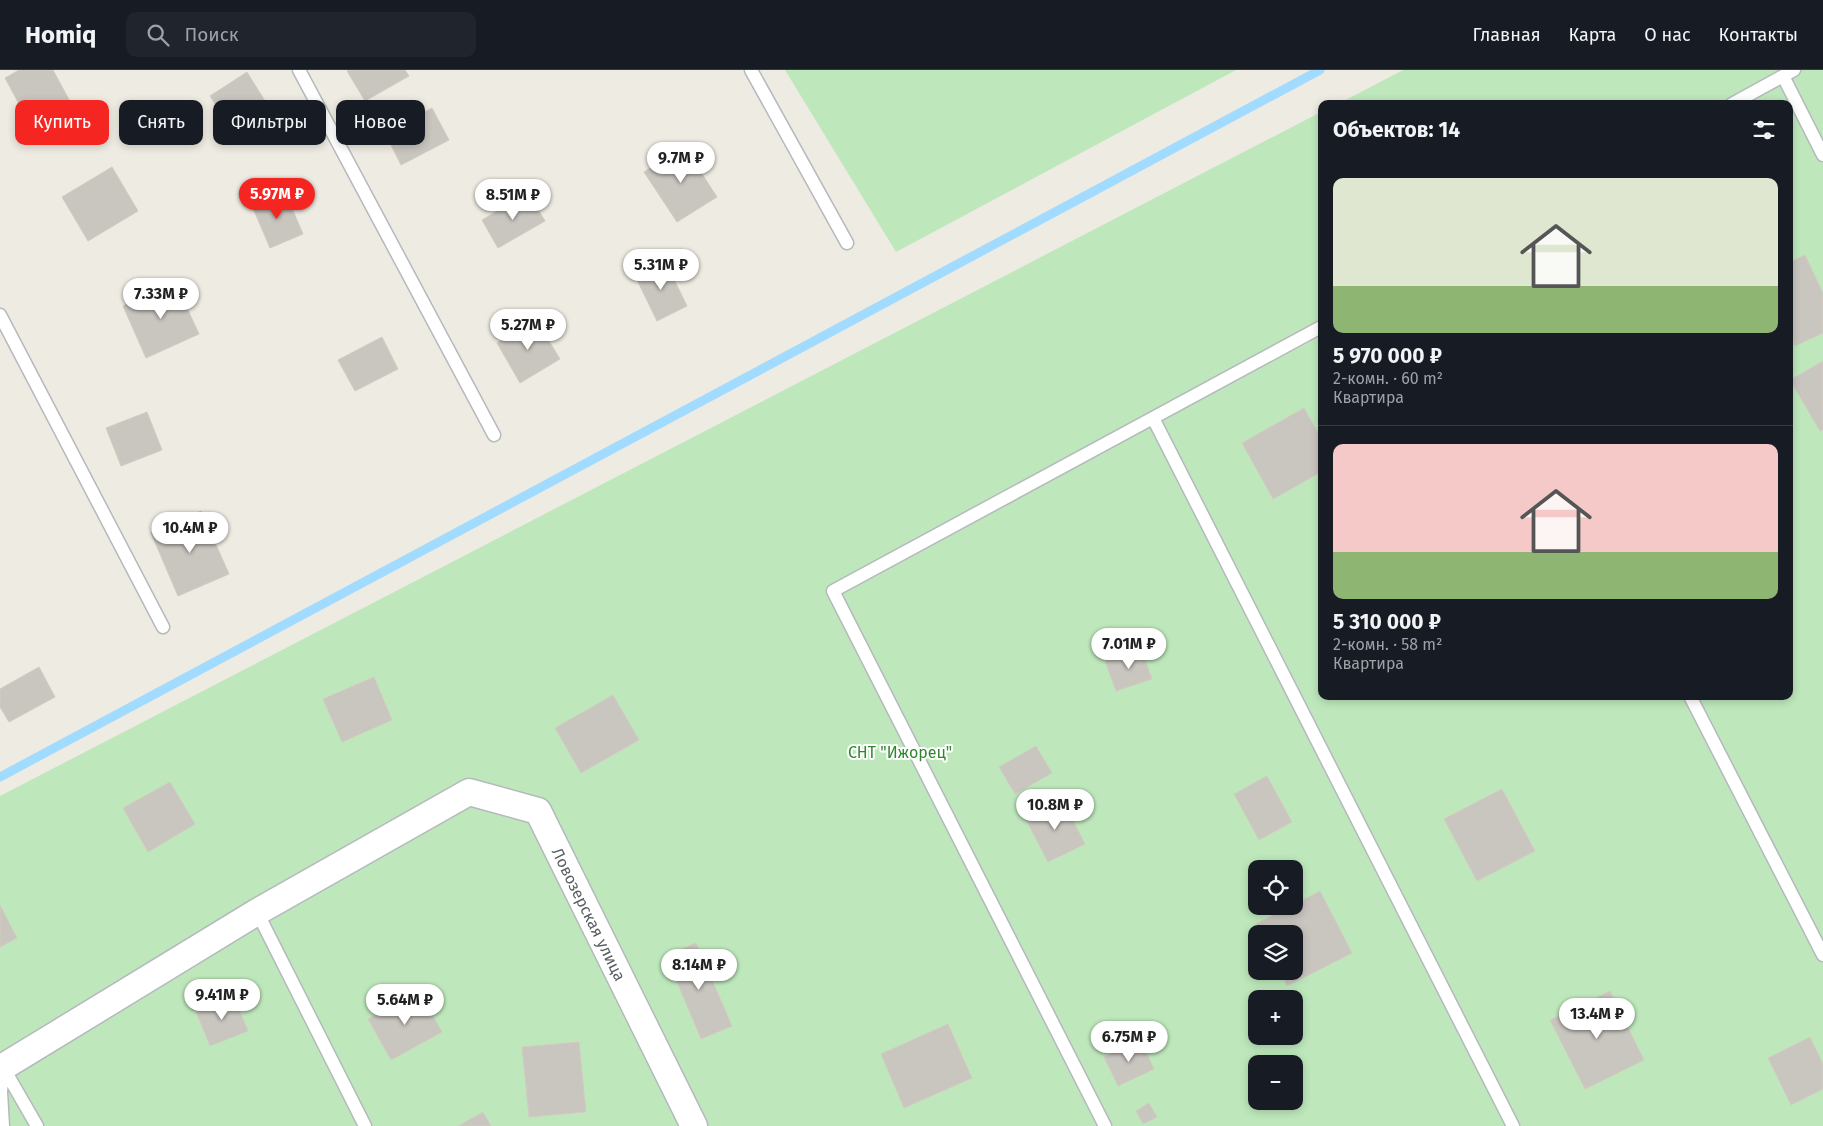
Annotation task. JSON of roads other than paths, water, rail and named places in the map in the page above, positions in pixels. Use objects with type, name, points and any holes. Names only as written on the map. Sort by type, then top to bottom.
[{"type":"street","name":"Ловозерская улица","points":[[257,912],[468,792],[538,811],[694,1126]]},
{"type":"street","points":[[1,1067],[257,912]]},
{"type":"lane","points":[[299,70],[494,435]]},
{"type":"lane","points":[[751,70],[847,243]]},
{"type":"lane","points":[[1739,100],[1788,73],[1823,155]]},
{"type":"lane","points":[[0,315],[163,627]]},
{"type":"lane","points":[[1105,1126],[834,591],[1318,330]]},
{"type":"lane","points":[[1153,418],[1513,1126]]},
{"type":"lane","points":[[1692,700],[1823,955]]},
{"type":"lane","points":[[257,912],[365,1126]]},
{"type":"lane","points":[[1,1067],[3,1126]]},
{"type":"lane","points":[[1,1067],[37,1126]]},
{"type":"waterway","points":[[0,777],[1320,70]]},
{"type":"park label","name":"СНТ \"Ижорец\"","points":[[900,752]]}]
